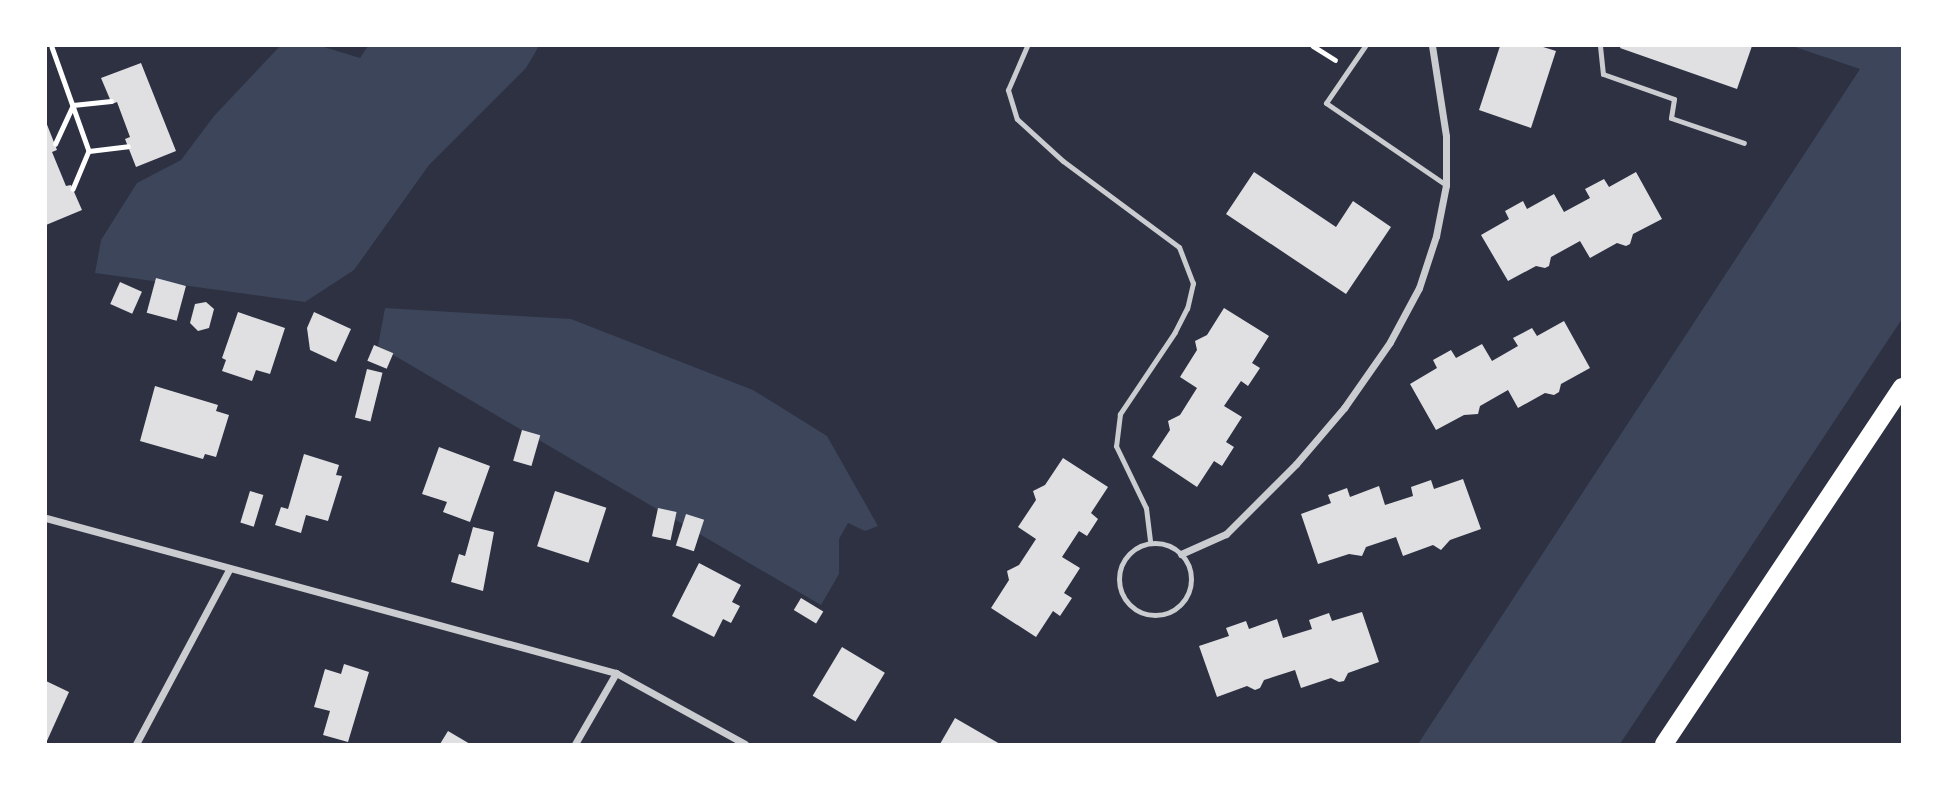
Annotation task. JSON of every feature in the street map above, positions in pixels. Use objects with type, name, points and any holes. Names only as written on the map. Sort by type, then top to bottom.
[{"type":"main road","points":[[1664,744],[1902,387]]},
{"type":"street","points":[[1181,554],[1226,534],[1296,464],[1344,408],[1390,342],[1419,288],[1436,236],[1446,185],[1446,136],[1432,46]]},
{"type":"street","points":[[46,518],[229,570],[616,673],[746,744]]},
{"type":"street","points":[[136,744],[229,570]]},
{"type":"street","points":[[575,744],[616,673]]},
{"type":"lane","points":[[1027,46],[1008,90],[1017,119],[1063,161],[1180,247],[1193,283],[1188,308],[1175,332],[1120,414],[1116,446],[1146,508],[1150,543]]},
{"type":"lane","points":[[1365,46],[1326,103],[1446,185]]},
{"type":"lane","points":[[1600,46],[1603,74],[1674,99],[1671,118],[1744,143]]},
{"type":"lane","points":[[1150,543],[1172,547],[1181,554],[1191,575],[1187,597],[1170,612],[1146,614],[1126,600],[1119,576],[1129,554],[1150,543]]},
{"type":"path","points":[[1313,46],[1349,71]]},
{"type":"path","points":[[51,47],[89,151],[73,189]]},
{"type":"path","points":[[73,104],[111,101]]},
{"type":"path","points":[[55,144],[73,104]]},
{"type":"path","points":[[89,151],[128,146]]},
{"type":"shaded area","points":[[280,46],[321,46],[360,58],[368,46],[539,46],[526,68],[429,165],[354,270],[305,302],[95,273],[101,240],[137,183],[181,160],[214,116]]},
{"type":"shaded area","points":[[1792,46],[1902,46],[1902,319],[1620,744],[1418,744],[1860,69]]},
{"type":"shaded area","points":[[385,308],[571,319],[753,390],[827,436],[878,526],[865,531],[848,523],[839,539],[839,574],[821,605],[378,346]]},
{"type":"building","points":[[1500,46],[1540,46],[1556,51],[1531,128],[1479,110]]},
{"type":"building","points":[[1752,46],[1737,89],[1620,48]]},
{"type":"building","points":[[141,63],[176,151],[136,167],[125,139],[130,137],[117,102],[112,104],[101,78]]},
{"type":"building","points":[[46,122],[57,150],[52,152],[66,186],[71,185],[82,210],[46,225]]},
{"type":"building","points":[[1254,172],[1336,227],[1353,201],[1391,227],[1346,294],[1226,214]]},
{"type":"building","points":[[1636,172],[1662,219],[1633,234],[1630,244],[1626,246],[1617,243],[1590,258],[1580,241],[1551,257],[1549,266],[1536,266],[1508,281],[1481,235],[1509,219],[1505,211],[1523,201],[1527,209],[1554,194],[1564,212],[1590,198],[1585,189],[1604,179],[1609,187]]},
{"type":"building","points":[[156,278],[186,286],[177,321],[147,313]]},
{"type":"building","points":[[120,282],[142,292],[132,314],[110,304]]},
{"type":"building","points":[[206,302],[214,309],[209,328],[198,331],[190,323],[195,304]]},
{"type":"building","points":[[1224,308],[1269,336],[1252,363],[1260,368],[1248,386],[1241,381],[1224,406],[1242,417],[1226,442],[1234,447],[1222,466],[1214,461],[1197,487],[1152,457],[1170,430],[1168,421],[1180,415],[1197,388],[1180,377],[1197,350],[1195,341],[1207,335]]},
{"type":"building","points":[[238,312],[285,328],[270,374],[256,370],[252,381],[222,371],[226,360],[222,358]]},
{"type":"building","points":[[314,312],[351,329],[336,362],[310,350],[307,328]]},
{"type":"building","points":[[1564,321],[1590,368],[1561,384],[1559,392],[1554,395],[1545,393],[1518,408],[1508,390],[1480,406],[1478,414],[1464,415],[1436,430],[1410,384],[1437,368],[1433,360],[1451,350],[1456,358],[1482,344],[1492,361],[1518,346],[1513,338],[1532,328],[1537,336]]},
{"type":"building","points":[[374,345],[393,353],[387,369],[367,361]]},
{"type":"building","points":[[367,369],[383,373],[370,421],[355,418]]},
{"type":"building","points":[[155,386],[218,405],[216,411],[229,415],[216,457],[205,454],[203,459],[140,441]]},
{"type":"building","points":[[522,430],[540,435],[531,466],[513,461]]},
{"type":"building","points":[[439,447],[490,466],[470,522],[443,512],[447,502],[422,494]]},
{"type":"building","points":[[304,454],[339,465],[336,475],[342,476],[328,521],[306,515],[301,533],[275,525],[281,507],[288,509]]},
{"type":"building","points":[[1063,458],[1108,487],[1091,513],[1098,519],[1087,536],[1079,531],[1062,557],[1080,568],[1064,593],[1072,598],[1060,616],[1053,611],[1036,637],[991,608],[1009,580],[1007,571],[1019,565],[1036,539],[1018,527],[1036,500],[1033,491],[1045,485]]},
{"type":"building","points":[[1463,479],[1481,529],[1450,540],[1441,550],[1433,545],[1403,556],[1396,537],[1366,547],[1362,556],[1349,554],[1318,564],[1301,514],[1331,503],[1328,495],[1347,488],[1350,497],[1379,486],[1385,505],[1413,496],[1411,487],[1431,480],[1434,489]]},
{"type":"building","points":[[250,491],[263,495],[254,527],[240,523]]},
{"type":"building","points":[[555,491],[606,508],[588,563],[537,546]]},
{"type":"building","points":[[658,508],[677,512],[671,540],[652,536]]},
{"type":"building","points":[[686,514],[704,520],[694,551],[676,545]]},
{"type":"building","points":[[473,527],[494,532],[483,591],[451,582],[459,554],[465,556]]},
{"type":"building","points":[[699,563],[741,585],[732,602],[740,606],[731,623],[723,619],[714,637],[672,616]]},
{"type":"building","points":[[801,598],[823,611],[816,623],[794,610]]},
{"type":"building","points":[[1362,612],[1379,662],[1348,673],[1344,681],[1331,678],[1301,688],[1295,670],[1264,680],[1260,688],[1255,690],[1247,686],[1217,697],[1199,646],[1229,636],[1226,628],[1246,621],[1249,629],[1277,619],[1283,638],[1312,629],[1309,620],[1329,613],[1332,621]]},
{"type":"building","points":[[842,647],[885,673],[856,722],[813,696]]},
{"type":"building","points":[[344,664],[369,672],[348,742],[323,735],[330,711],[314,707],[325,669],[341,674]]},
{"type":"building","points":[[46,681],[69,692],[46,743]]},
{"type":"building","points":[[955,718],[1000,744],[940,744]]},
{"type":"building","points":[[448,731],[470,744],[440,744]]}]
